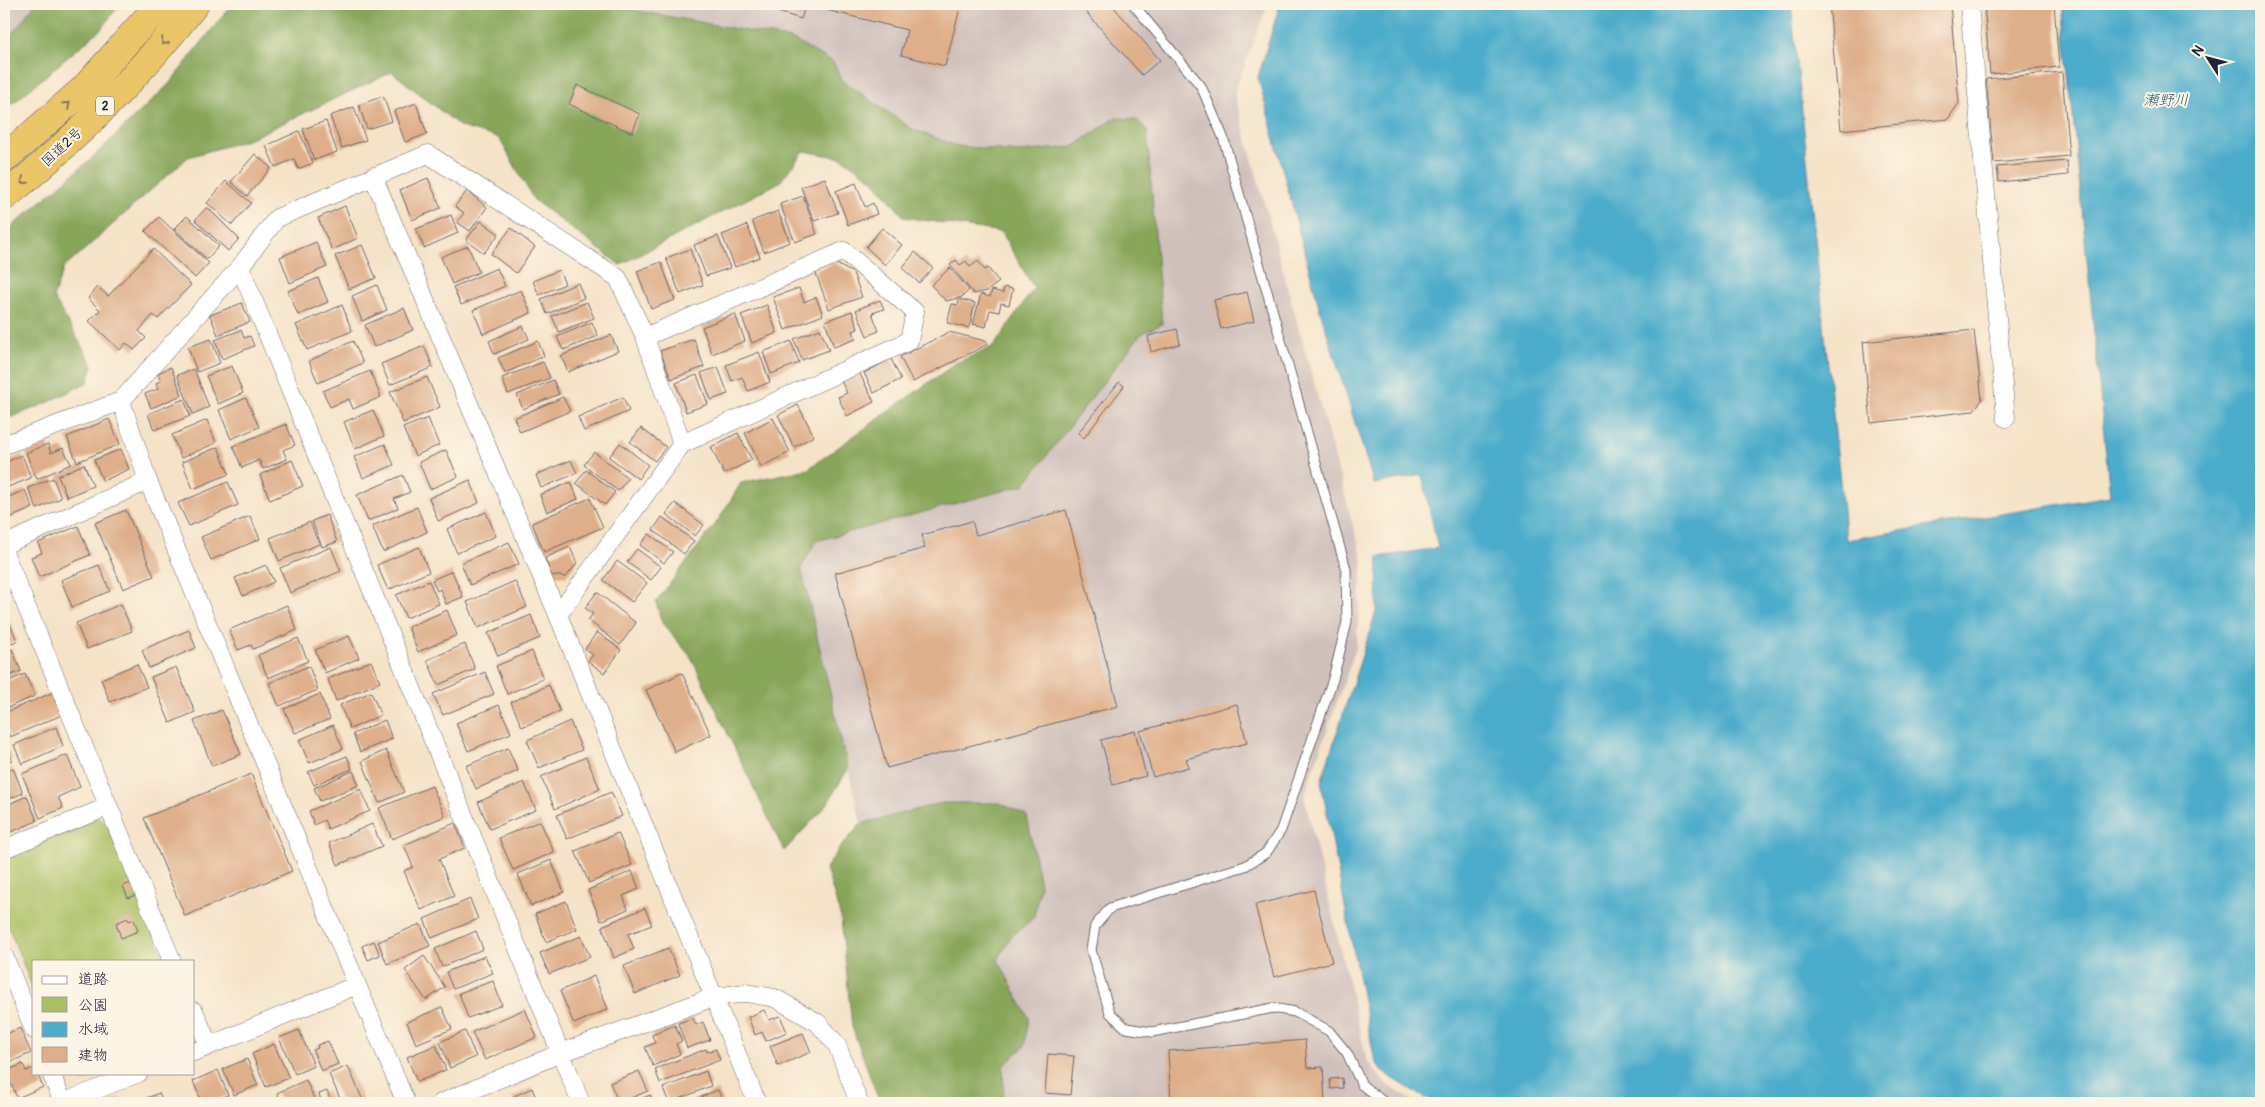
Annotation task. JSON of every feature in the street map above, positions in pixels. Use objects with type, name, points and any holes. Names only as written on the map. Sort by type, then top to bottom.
[{"type":"highway","name":"国道2号","points":[[4,159],[84,90],[160,4]]},
{"type":"highway","name":"国道2号","points":[[4,197],[38,169],[108,103],[141,69],[195,4]]},
{"type":"highway","points":[[4,154],[48,123]]},
{"type":"street","points":[[1969,4],[2006,418]]},
{"type":"street","points":[[4,445],[121,401],[240,267],[277,218],[428,154],[618,278],[645,337],[682,444]]},
{"type":"street","points":[[373,176],[558,615],[757,1103]]},
{"type":"street","points":[[558,615],[682,444],[909,341],[915,312],[844,251],[645,337]]},
{"type":"street","points":[[240,267],[581,1103]]},
{"type":"street","points":[[121,401],[148,481],[406,1103]]},
{"type":"street","points":[[4,545],[148,481]]},
{"type":"street","points":[[4,552],[107,807],[172,960]]},
{"type":"street","points":[[4,849],[107,807]]},
{"type":"street","points":[[4,956],[32,1025]]},
{"type":"street","points":[[195,1016],[201,1049],[357,985]]},
{"type":"street","points":[[441,1103],[560,1053],[714,997],[746,993],[775,998],[818,1022],[837,1044],[859,1103]]},
{"type":"street","points":[[51,1074],[62,1103],[136,1074]]},
{"type":"lane","points":[[1133,4],[1201,86],[1223,137],[1346,569],[1346,622],[1333,679],[1281,830],[1266,853],[1245,866],[1110,908],[1095,926],[1091,950],[1110,1013],[1126,1028],[1152,1032],[1273,1008],[1295,1012],[1329,1031],[1346,1052],[1362,1085],[1385,1103]]},
{"type":"shaded area","points":[[4,4],[35,4],[4,44]]},
{"type":"shaded area","points":[[601,4],[1268,4],[1234,93],[1363,561],[1356,648],[1304,796],[1367,1061],[1388,1086],[1417,1103],[1004,1103],[1003,1066],[1024,1047],[1029,1018],[998,960],[1010,938],[1034,917],[942,803],[861,824],[801,568],[815,541],[1024,485],[1141,334],[1162,324],[1115,118],[1073,147],[1019,152],[957,146],[912,129],[843,81],[833,62],[791,39]]},
{"type":"green space","points":[[35,4],[120,4],[101,29],[4,111],[4,44]]},
{"type":"green space","points":[[232,4],[601,4],[791,39],[833,62],[843,81],[912,129],[957,146],[1019,152],[1073,147],[1115,118],[1136,119],[1147,130],[1162,324],[1141,334],[1024,485],[816,541],[801,568],[848,769],[826,806],[784,851],[691,657],[662,623],[656,602],[719,519],[741,483],[808,469],[956,363],[994,346],[1034,288],[1001,232],[904,217],[872,179],[842,158],[804,151],[780,182],[620,265],[534,200],[499,138],[461,127],[392,72],[247,140],[188,157],[64,268],[53,297],[93,365],[88,382],[45,404],[4,420],[4,233],[91,159],[169,84]]},
{"type":"green space","points":[[942,803],[1000,803],[1027,816],[1040,885],[1034,917],[1010,938],[998,960],[1029,1018],[1024,1047],[1003,1066],[1004,1103],[880,1103],[852,1027],[841,918],[826,868],[839,849],[861,824]]},
{"type":"green space","points":[[98,818],[109,823],[165,960],[32,960],[32,987],[4,915],[4,857]]},
{"type":"green space","points":[[68,1074],[101,1074],[84,1081]]},
{"type":"water","name":"瀬野川","points":[[1280,4],[1791,4],[1846,540],[2110,496],[2062,4],[2261,4],[2261,1103],[1433,1103],[1381,1071],[1374,1057],[1321,782],[1377,609],[1378,557],[1438,548],[1422,475],[1374,484],[1320,310],[1258,77]]},
{"type":"building","points":[[752,4],[806,4],[801,19]]},
{"type":"building","points":[[819,4],[961,4],[945,66],[901,55],[907,30],[818,8]]},
{"type":"building","points":[[1095,4],[1111,4],[1160,60],[1142,75],[1086,12]]},
{"type":"building","points":[[1829,4],[1950,4],[1959,103],[1948,119],[1841,130]]},
{"type":"building","points":[[1984,4],[2054,4],[2059,67],[1990,74]]},
{"type":"building","points":[[2062,72],[2069,156],[1994,163],[1986,79]]},
{"type":"building","points":[[577,85],[640,114],[632,133],[569,104]]},
{"type":"building","points":[[383,96],[392,121],[367,129],[359,105]]},
{"type":"building","points":[[416,103],[427,134],[405,142],[394,111]]},
{"type":"building","points":[[354,107],[366,140],[342,148],[330,116]]},
{"type":"building","points":[[326,121],[337,152],[314,160],[303,129]]},
{"type":"building","points":[[299,131],[313,163],[298,169],[294,159],[275,167],[266,146]]},
{"type":"building","points":[[255,154],[271,168],[247,196],[231,182]]},
{"type":"building","points":[[2067,161],[2068,175],[1999,182],[1997,167]]},
{"type":"building","points":[[428,178],[441,208],[412,220],[400,190]]},
{"type":"building","points":[[825,178],[838,213],[814,221],[801,187]]},
{"type":"building","points":[[226,181],[251,203],[232,225],[207,203]]},
{"type":"building","points":[[856,183],[865,207],[873,203],[877,214],[848,225],[836,191]]},
{"type":"building","points":[[467,191],[487,207],[470,231],[457,222],[464,213],[455,206]]},
{"type":"building","points":[[803,196],[817,234],[795,242],[780,204]]},
{"type":"building","points":[[345,206],[358,238],[332,250],[318,218]]},
{"type":"building","points":[[207,207],[239,239],[228,251],[195,220]]},
{"type":"building","points":[[778,211],[790,242],[764,252],[752,221]]},
{"type":"building","points":[[451,215],[458,233],[424,248],[416,229]]},
{"type":"building","points":[[187,216],[219,246],[207,259],[174,229]]},
{"type":"building","points":[[159,217],[209,263],[195,278],[145,231]]},
{"type":"building","points":[[481,221],[499,234],[484,253],[466,240]]},
{"type":"building","points":[[747,225],[760,257],[735,267],[722,235]]},
{"type":"building","points":[[511,228],[535,247],[516,273],[491,254]]},
{"type":"building","points":[[882,228],[902,245],[885,265],[866,247]]},
{"type":"building","points":[[718,236],[730,268],[706,276],[694,245]]},
{"type":"building","points":[[316,242],[327,267],[290,283],[280,257]]},
{"type":"building","points":[[362,245],[376,278],[349,289],[335,256]]},
{"type":"building","points":[[468,246],[479,272],[452,284],[441,257]]},
{"type":"building","points":[[153,249],[191,285],[158,319],[153,315],[139,331],[146,338],[134,350],[126,343],[120,350],[89,321],[100,310],[88,298],[98,287],[108,296]]},
{"type":"building","points":[[690,249],[703,285],[680,294],[666,258]]},
{"type":"building","points":[[915,252],[933,268],[919,283],[902,268]]},
{"type":"building","points":[[956,260],[960,265],[966,261],[970,267],[978,261],[985,270],[988,268],[999,282],[987,291],[974,294],[950,265]]},
{"type":"building","points":[[661,262],[675,300],[651,309],[637,271]]},
{"type":"building","points":[[835,263],[853,273],[862,297],[829,309],[815,271]]},
{"type":"building","points":[[497,268],[505,286],[461,305],[453,287]]},
{"type":"building","points":[[950,268],[969,290],[962,297],[946,301],[931,285]]},
{"type":"building","points":[[559,270],[565,284],[539,295],[533,281]]},
{"type":"building","points":[[318,278],[328,302],[298,315],[288,291]]},
{"type":"building","points":[[578,283],[584,298],[547,314],[541,299]]},
{"type":"building","points":[[377,285],[387,310],[362,321],[352,296]]},
{"type":"building","points":[[1004,287],[1013,289],[1009,305],[1001,303],[999,312],[990,310],[986,327],[973,324],[981,294],[990,297],[992,290],[1003,293]]},
{"type":"building","points":[[799,288],[804,302],[816,297],[823,315],[785,330],[773,297]]},
{"type":"building","points":[[521,290],[531,313],[483,334],[473,310]]},
{"type":"building","points":[[1247,292],[1254,321],[1221,329],[1214,300]]},
{"type":"building","points":[[959,299],[975,303],[969,328],[947,323],[952,304],[958,305]]},
{"type":"building","points":[[880,300],[884,309],[872,313],[879,331],[867,336],[856,310]]},
{"type":"building","points":[[587,302],[594,318],[559,332],[552,316]]},
{"type":"building","points":[[242,303],[250,322],[218,335],[210,315]]},
{"type":"building","points":[[342,305],[352,331],[307,350],[296,325]]},
{"type":"building","points":[[767,305],[777,333],[752,343],[741,315]]},
{"type":"building","points":[[404,308],[413,330],[374,347],[365,325]]},
{"type":"building","points":[[852,311],[858,329],[853,331],[856,339],[834,347],[825,321]]},
{"type":"building","points":[[735,314],[745,341],[712,354],[702,327]]},
{"type":"building","points":[[592,322],[598,336],[563,350],[557,337]]},
{"type":"building","points":[[523,326],[529,339],[494,354],[489,341]]},
{"type":"building","points":[[820,329],[829,350],[802,360],[794,339]]},
{"type":"building","points":[[1177,329],[1180,344],[1151,352],[1148,336]]},
{"type":"building","points":[[241,330],[244,338],[250,336],[254,346],[222,359],[215,340]]},
{"type":"building","points":[[1974,330],[1982,400],[1973,411],[1871,423],[1863,342]]},
{"type":"building","points":[[949,332],[986,341],[988,344],[913,382],[900,357]]},
{"type":"building","points":[[611,335],[618,351],[568,372],[561,356]]},
{"type":"building","points":[[211,339],[220,363],[197,372],[188,347]]},
{"type":"building","points":[[694,339],[704,367],[671,379],[660,351]]},
{"type":"building","points":[[353,341],[363,363],[318,383],[309,361]]},
{"type":"building","points":[[538,341],[544,356],[505,373],[498,358]]},
{"type":"building","points":[[791,341],[799,363],[771,374],[763,352]]},
{"type":"building","points":[[424,346],[433,367],[390,385],[381,364]]},
{"type":"building","points":[[759,352],[770,382],[748,391],[742,377],[732,381],[726,365]]},
{"type":"building","points":[[891,359],[901,379],[874,393],[864,373]]},
{"type":"building","points":[[543,362],[550,378],[508,394],[502,378]]},
{"type":"building","points":[[232,366],[243,393],[218,404],[206,376]]},
{"type":"building","points":[[171,367],[182,395],[151,408],[145,394],[158,389],[156,383],[161,381],[158,373]]},
{"type":"building","points":[[718,367],[728,394],[711,400],[701,373]]},
{"type":"building","points":[[194,369],[209,407],[193,414],[177,375]]},
{"type":"building","points":[[370,371],[381,397],[353,409],[349,399],[330,407],[323,391]]},
{"type":"building","points":[[859,372],[874,402],[847,416],[838,397],[847,393],[841,381]]},
{"type":"building","points":[[697,375],[708,404],[686,412],[676,383]]},
{"type":"building","points":[[427,377],[440,407],[403,423],[390,392]]},
{"type":"building","points":[[553,380],[559,394],[523,409],[517,395]]},
{"type":"building","points":[[1119,382],[1124,386],[1084,438],[1078,433]]},
{"type":"building","points":[[563,397],[570,411],[520,432],[514,418]]},
{"type":"building","points":[[623,397],[629,411],[584,431],[578,417]]},
{"type":"building","points":[[246,398],[259,427],[231,439],[219,410]]},
{"type":"building","points":[[184,399],[190,416],[154,430],[148,414]]},
{"type":"building","points":[[798,405],[814,436],[794,447],[778,415]]},
{"type":"building","points":[[373,410],[384,436],[355,449],[344,422]]},
{"type":"building","points":[[428,418],[439,445],[415,456],[403,428]]},
{"type":"building","points":[[773,418],[790,452],[761,467],[745,433]]},
{"type":"building","points":[[109,419],[120,444],[77,462],[67,437]]},
{"type":"building","points":[[207,420],[216,443],[181,458],[172,435]]},
{"type":"building","points":[[286,424],[295,445],[283,450],[287,459],[263,469],[259,460],[242,468],[233,446]]},
{"type":"building","points":[[641,428],[666,447],[655,461],[630,442]]},
{"type":"building","points":[[738,433],[752,460],[724,474],[711,447]]},
{"type":"building","points":[[620,443],[648,465],[638,479],[609,457]]},
{"type":"building","points":[[48,444],[51,453],[63,448],[71,464],[37,479],[26,453]]},
{"type":"building","points":[[385,444],[394,465],[363,478],[354,457]]},
{"type":"building","points":[[218,447],[229,474],[193,489],[182,462]]},
{"type":"building","points":[[121,449],[129,469],[103,481],[94,460]]},
{"type":"building","points":[[446,450],[458,477],[430,489],[419,462]]},
{"type":"building","points":[[594,452],[628,478],[618,491],[584,465]]},
{"type":"building","points":[[22,455],[31,478],[8,487],[4,477],[4,463]]},
{"type":"building","points":[[292,460],[303,486],[270,500],[260,475]]},
{"type":"building","points":[[571,460],[577,473],[541,488],[536,475]]},
{"type":"building","points":[[84,464],[93,486],[67,497],[58,476]]},
{"type":"building","points":[[586,470],[615,492],[605,505],[576,483]]},
{"type":"building","points":[[403,475],[410,492],[394,499],[398,508],[368,521],[357,495]]},
{"type":"building","points":[[53,478],[61,498],[37,509],[28,488]]},
{"type":"building","points":[[470,480],[479,503],[438,521],[429,498]]},
{"type":"building","points":[[228,482],[238,505],[189,526],[178,503]]},
{"type":"building","points":[[571,482],[578,499],[547,512],[540,495]]},
{"type":"building","points":[[25,490],[33,508],[5,520],[4,499]]},
{"type":"building","points":[[590,498],[603,527],[544,552],[532,523]]},
{"type":"building","points":[[675,503],[704,525],[695,536],[666,514]]},
{"type":"building","points":[[417,507],[427,532],[383,552],[372,526]]},
{"type":"building","points":[[126,510],[154,576],[123,589],[95,523]]},
{"type":"building","points":[[1066,510],[1118,706],[887,768],[835,573],[925,548],[922,535],[972,521],[976,535]]},
{"type":"building","points":[[486,512],[496,536],[457,553],[447,529]]},
{"type":"building","points":[[327,515],[337,542],[322,547],[312,521]]},
{"type":"building","points":[[250,516],[260,539],[211,560],[201,537]]},
{"type":"building","points":[[662,517],[694,541],[684,554],[653,530]]},
{"type":"building","points":[[310,522],[319,544],[279,561],[270,538]]},
{"type":"building","points":[[78,526],[90,555],[39,577],[31,557],[42,553],[38,543]]},
{"type":"building","points":[[649,534],[673,552],[664,563],[640,545]]},
{"type":"building","points":[[509,542],[519,564],[470,585],[461,563]]},
{"type":"building","points":[[331,547],[341,571],[290,593],[280,568]]},
{"type":"building","points":[[419,547],[429,572],[388,590],[377,565]]},
{"type":"building","points":[[570,547],[577,563],[566,577],[551,575],[545,558]]},
{"type":"building","points":[[637,549],[661,567],[651,580],[627,562]]},
{"type":"building","points":[[617,561],[647,583],[632,602],[603,580]]},
{"type":"building","points":[[99,565],[110,591],[72,607],[61,580]]},
{"type":"building","points":[[266,565],[274,582],[243,596],[235,578]]},
{"type":"building","points":[[452,571],[463,597],[446,604],[440,589],[437,591],[432,580]]},
{"type":"building","points":[[429,581],[439,604],[406,618],[396,595]]},
{"type":"building","points":[[515,581],[527,607],[478,628],[467,602]]},
{"type":"building","points":[[597,592],[636,623],[620,645],[588,620],[593,614],[585,608]]},
{"type":"building","points":[[121,604],[132,631],[87,649],[76,623]]},
{"type":"building","points":[[287,605],[297,630],[253,649],[251,645],[238,650],[229,630]]},
{"type":"building","points":[[447,610],[457,635],[418,652],[408,627]]},
{"type":"building","points":[[531,615],[540,638],[498,656],[488,633]]},
{"type":"building","points":[[8,618],[17,641],[4,646],[4,619]]},
{"type":"building","points":[[189,630],[196,648],[149,668],[142,650]]},
{"type":"building","points":[[597,632],[621,650],[604,673],[588,661],[593,655],[585,649]]},
{"type":"building","points":[[349,636],[359,658],[325,673],[315,650]]},
{"type":"building","points":[[298,638],[308,661],[268,678],[258,655]]},
{"type":"building","points":[[465,644],[475,669],[438,685],[427,660]]},
{"type":"building","points":[[12,649],[21,671],[4,678],[4,652]]},
{"type":"building","points":[[532,651],[543,679],[507,694],[496,666]]},
{"type":"building","points":[[371,661],[380,682],[336,701],[328,679]]},
{"type":"building","points":[[137,664],[147,687],[110,702],[101,679]]},
{"type":"building","points":[[309,666],[318,690],[279,706],[269,683]]},
{"type":"building","points":[[176,667],[195,712],[170,723],[151,677]]},
{"type":"building","points":[[485,672],[494,694],[443,715],[433,694]]},
{"type":"building","points":[[682,673],[711,735],[675,752],[646,690]]},
{"type":"building","points":[[25,674],[35,696],[4,709],[4,683]]},
{"type":"building","points":[[549,685],[560,711],[522,727],[511,702]]},
{"type":"building","points":[[54,692],[64,714],[10,737],[4,723],[4,713]]},
{"type":"building","points":[[371,692],[381,715],[350,729],[340,705]]},
{"type":"building","points":[[320,694],[330,719],[295,733],[284,709]]},
{"type":"building","points":[[1237,704],[1247,743],[1186,759],[1189,767],[1153,777],[1140,731]]},
{"type":"building","points":[[499,705],[511,733],[468,751],[456,723]]},
{"type":"building","points":[[222,710],[241,754],[212,766],[194,721]]},
{"type":"building","points":[[385,720],[392,739],[360,752],[353,734]]},
{"type":"building","points":[[570,721],[582,750],[539,768],[527,740]]},
{"type":"building","points":[[333,725],[343,749],[309,763],[299,740]]},
{"type":"building","points":[[56,727],[63,746],[22,764],[14,745]]},
{"type":"building","points":[[1135,731],[1146,776],[1113,785],[1101,740]]},
{"type":"building","points":[[4,741],[12,760],[4,763]]},
{"type":"building","points":[[508,748],[518,771],[476,789],[466,766]]},
{"type":"building","points":[[386,750],[404,792],[379,803],[362,761]]},
{"type":"building","points":[[67,755],[80,787],[58,797],[63,808],[40,818],[22,774]]},
{"type":"building","points":[[347,756],[352,769],[314,785],[308,772]]},
{"type":"building","points":[[586,757],[600,789],[555,809],[541,777]]},
{"type":"building","points":[[13,768],[23,793],[4,801],[4,772]]},
{"type":"building","points":[[353,771],[359,785],[320,801],[314,788]]},
{"type":"building","points":[[251,774],[292,871],[185,916],[144,818]]},
{"type":"building","points":[[524,782],[536,810],[490,829],[478,802]]},
{"type":"building","points":[[432,786],[445,816],[392,839],[379,808]]},
{"type":"building","points":[[361,789],[370,811],[328,829],[324,820],[314,825],[309,811]]},
{"type":"building","points":[[611,792],[622,816],[567,839],[557,815]]},
{"type":"building","points":[[27,796],[37,821],[4,835],[4,806]]},
{"type":"building","points":[[540,821],[554,852],[513,870],[499,838]]},
{"type":"building","points":[[455,823],[465,848],[439,859],[454,896],[421,910],[404,871],[413,867],[404,845]]},
{"type":"building","points":[[372,824],[382,846],[338,865],[329,843]]},
{"type":"building","points":[[618,833],[632,865],[589,883],[575,851]]},
{"type":"building","points":[[551,860],[564,892],[531,906],[518,874]]},
{"type":"building","points":[[632,871],[639,889],[623,896],[628,909],[601,921],[588,890]]},
{"type":"building","points":[[131,883],[136,895],[128,898],[123,886]]},
{"type":"building","points":[[1314,890],[1332,962],[1274,977],[1255,905]]},
{"type":"building","points":[[470,899],[478,919],[432,938],[424,919]]},
{"type":"building","points":[[566,901],[577,929],[546,942],[535,914]]},
{"type":"building","points":[[645,908],[652,925],[628,934],[634,949],[614,958],[602,926]]},
{"type":"building","points":[[128,918],[129,921],[134,919],[138,931],[121,938],[116,923]]},
{"type":"building","points":[[420,924],[430,946],[387,964],[378,942]]},
{"type":"building","points":[[476,931],[483,949],[442,967],[435,949]]},
{"type":"building","points":[[581,936],[590,957],[549,974],[540,953]]},
{"type":"building","points":[[374,941],[380,955],[368,960],[362,946]]},
{"type":"building","points":[[668,948],[680,975],[635,994],[624,966]]},
{"type":"building","points":[[424,956],[445,987],[426,1000],[405,970]]},
{"type":"building","points":[[485,956],[493,973],[453,989],[446,972]]},
{"type":"building","points":[[594,976],[608,1009],[574,1024],[560,991]]},
{"type":"building","points":[[493,981],[502,1005],[468,1018],[459,993]]},
{"type":"building","points":[[442,1007],[452,1029],[416,1044],[407,1022]]},
{"type":"building","points":[[525,1009],[537,1037],[485,1060],[472,1032]]},
{"type":"building","points":[[764,1010],[769,1020],[780,1016],[787,1032],[766,1041],[762,1032],[755,1035],[748,1017]]},
{"type":"building","points":[[693,1018],[696,1025],[703,1022],[710,1040],[687,1048],[678,1023]]},
{"type":"building","points":[[675,1025],[682,1041],[676,1044],[680,1054],[653,1066],[645,1047],[655,1043],[652,1035]]},
{"type":"building","points":[[20,1028],[31,1053],[4,1065],[4,1035]]},
{"type":"building","points":[[299,1030],[314,1066],[295,1074],[279,1038]]},
{"type":"building","points":[[465,1031],[476,1057],[450,1068],[440,1042]]},
{"type":"building","points":[[803,1033],[811,1052],[778,1066],[770,1046]]},
{"type":"building","points":[[1305,1040],[1307,1068],[1323,1067],[1325,1103],[1171,1103],[1168,1051]]},
{"type":"building","points":[[328,1041],[338,1064],[321,1071],[313,1050],[318,1048],[317,1045]]},
{"type":"building","points":[[274,1044],[289,1078],[266,1087],[252,1054]]},
{"type":"building","points":[[436,1045],[446,1070],[417,1082],[407,1057]]},
{"type":"building","points":[[706,1049],[707,1052],[716,1049],[720,1060],[660,1083],[655,1069]]},
{"type":"building","points":[[1048,1054],[1074,1056],[1070,1095],[1045,1093]]},
{"type":"building","points":[[247,1059],[258,1085],[234,1095],[223,1069]]},
{"type":"building","points":[[23,1064],[26,1071],[32,1069],[32,1074],[37,1074],[43,1087],[17,1098],[6,1071]]},
{"type":"building","points":[[348,1066],[364,1103],[342,1103],[329,1074]]},
{"type":"building","points":[[218,1070],[228,1095],[208,1103],[202,1103],[193,1081]]},
{"type":"building","points":[[639,1071],[648,1091],[619,1103],[610,1083]]},
{"type":"building","points":[[706,1071],[711,1086],[669,1103],[663,1088]]},
{"type":"building","points":[[1342,1078],[1343,1088],[1331,1089],[1330,1079]]},
{"type":"building","points":[[4,1079],[10,1093],[4,1095]]},
{"type":"building","points":[[306,1080],[316,1103],[282,1103],[277,1093]]},
{"type":"building","points":[[532,1088],[538,1103],[515,1103],[512,1097]]},
{"type":"building","points":[[718,1090],[724,1103],[686,1103]]},
{"type":"building","points":[[327,1091],[332,1103],[322,1103],[319,1094]]},
{"type":"building","points":[[159,1093],[164,1103],[135,1103]]},
{"type":"building","points":[[650,1095],[654,1103],[630,1103]]},
{"type":"building","points":[[120,1098],[122,1103],[108,1103]]}]
